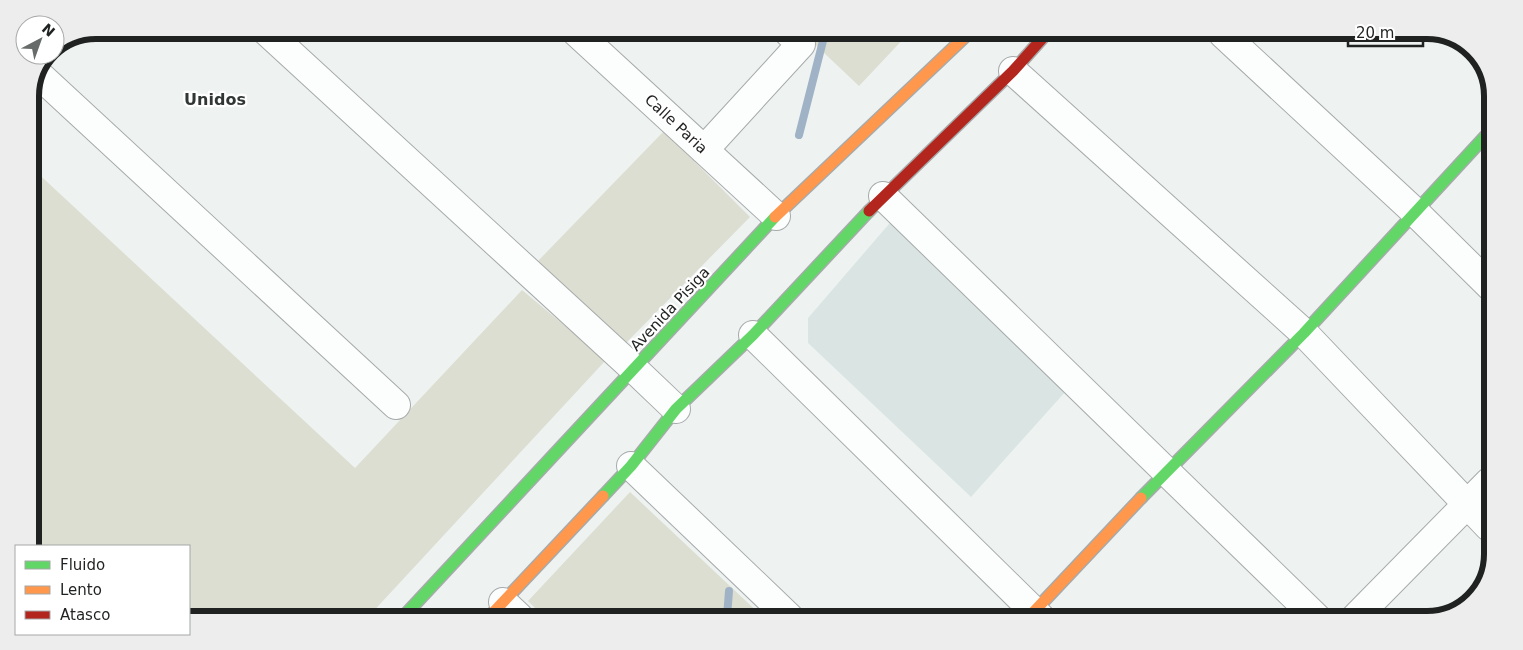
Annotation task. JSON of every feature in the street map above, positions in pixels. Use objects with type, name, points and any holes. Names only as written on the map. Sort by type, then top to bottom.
[{"type":"street","points":[[275,39],[676,409]]},
{"type":"street","name":"Calle Paria","points":[[584,39],[776,216]]},
{"type":"street","points":[[704,150],[801,44],[796,39]]},
{"type":"street","name":"Avenida Pisiga","points":[[409,611],[776,216],[958,39]]},
{"type":"street","points":[[505,611],[631,466],[676,409],[752,335],[883,196],[1013,70],[1042,39]]},
{"type":"street","points":[[1228,39],[1415,212],[1484,280]]},
{"type":"street","points":[[1013,70],[1304,333],[1484,522]]},
{"type":"street","points":[[42,78],[396,405]]},
{"type":"street","points":[[1039,611],[1167,470],[1304,333],[1484,138]]},
{"type":"street","points":[[883,196],[1167,470],[1310,611]]},
{"type":"street","points":[[752,335],[1029,611]]},
{"type":"street","points":[[631,466],[783,611]]},
{"type":"street","points":[[1362,611],[1484,487]]},
{"type":"shaded area","points":[[809,39],[903,39],[859,86]]},
{"type":"shaded area","points":[[664,131],[750,217],[626,343],[537,262]]},
{"type":"shaded area","points":[[39,174],[355,468],[522,290],[606,360],[374,611],[190,611],[190,545],[39,545]]},
{"type":"shaded area","points":[[895,217],[1075,381],[971,497],[808,343],[808,318]]},
{"type":"shaded area","points":[[630,492],[757,611],[538,611],[528,601]]},
{"type":"waterway","points":[[799,135],[823,39]]},
{"type":"waterway","points":[[727,611],[729,591]]},
{"type":"traffic: fast","points":[[1141,498],[1304,333],[1484,138]]},
{"type":"traffic: fast","points":[[603,496],[631,466],[676,409],[753,335],[869,211]]},
{"type":"traffic: fast","points":[[409,611],[775,217]]},
{"type":"traffic: slow","points":[[775,217],[963,39]]},
{"type":"traffic: slow","points":[[495,611],[603,496]]},
{"type":"traffic: slow","points":[[1035,611],[1141,498]]},
{"type":"traffic: jam","points":[[869,211],[1013,71],[1042,39]]},
{"type":"district","name":"Unidos","points":[[215,99]]}]
